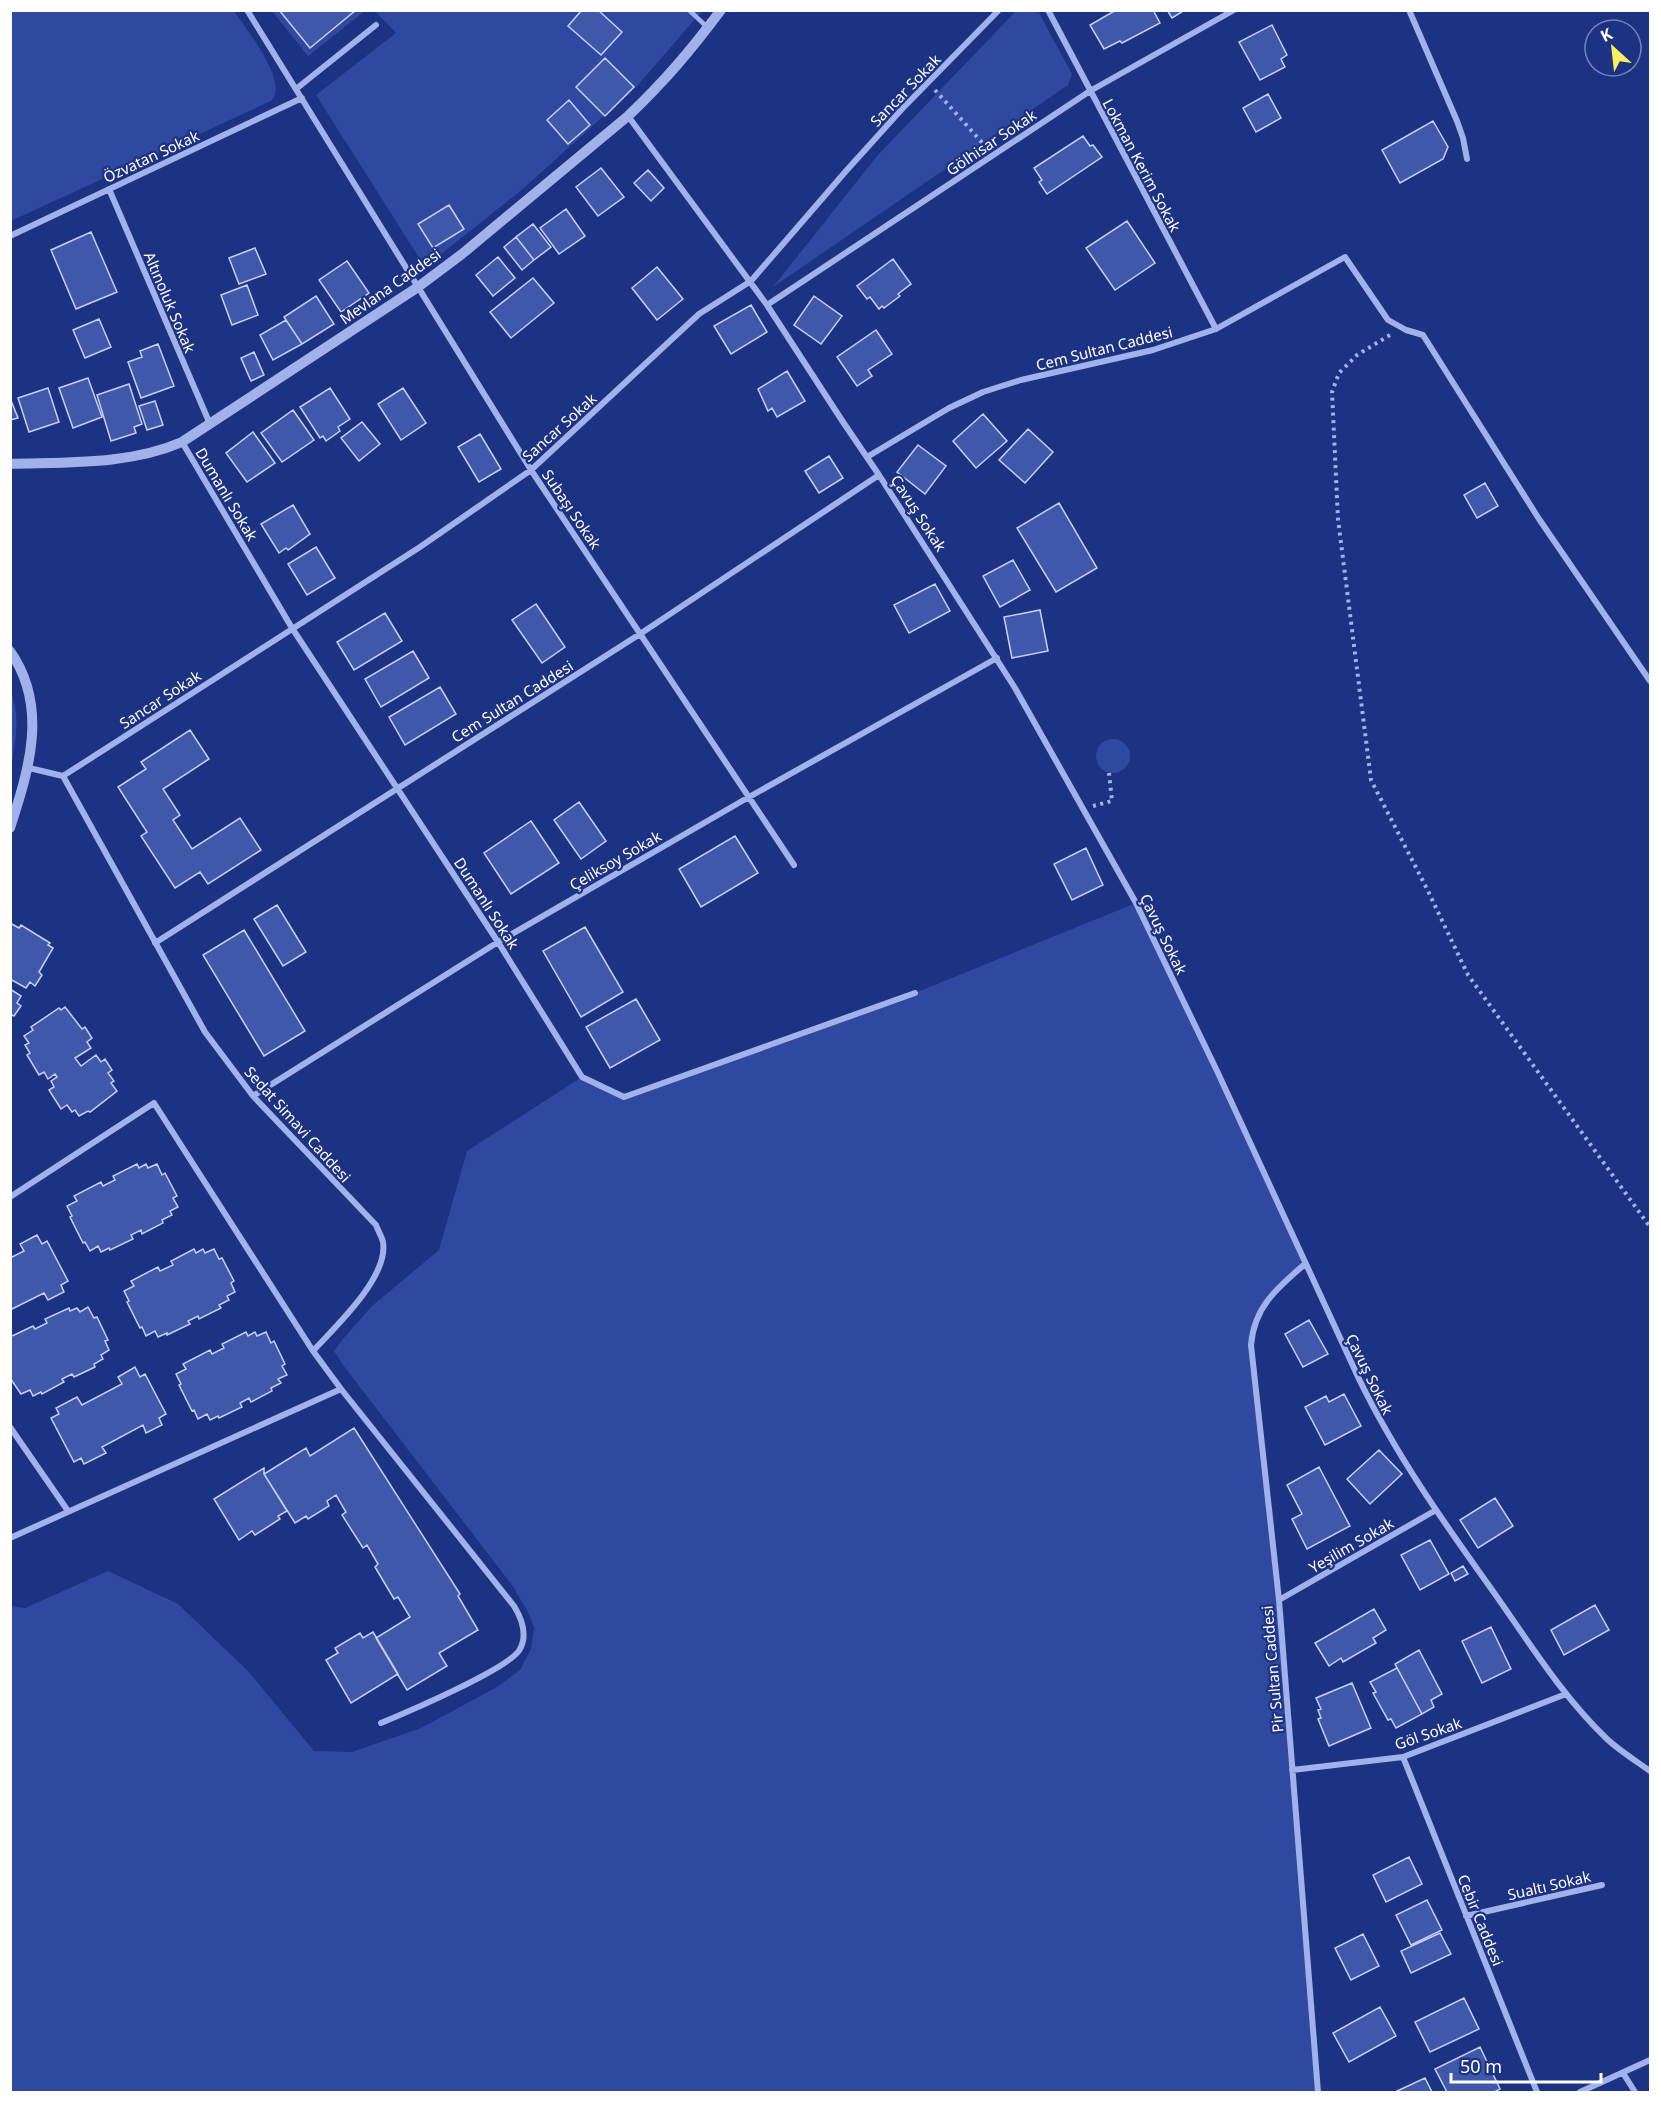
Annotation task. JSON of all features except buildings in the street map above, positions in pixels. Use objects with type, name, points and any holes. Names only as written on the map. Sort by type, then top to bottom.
[{"type":"street","name":"Subaşı Sokak","points":[[247,10],[531,470],[794,865]]},
{"type":"street","name":"Mevlana Caddesi","points":[[10,464],[136,457],[167,449],[182,442],[418,287],[462,254],[628,116],[668,78],[721,10]]},
{"type":"street","name":"Sancar Sokak","points":[[63,776],[420,547],[531,470],[699,314],[751,281],[846,171],[999,10]]},
{"type":"street","name":"Lokman Kerim Sokak","points":[[1048,10],[1216,329]]},
{"type":"street","name":"Gölhisar Sokak","points":[[768,304],[1089,91],[1234,10]]},
{"type":"street","points":[[1409,10],[1457,121],[1467,159]]},
{"type":"street","points":[[296,89],[376,25]]},
{"type":"street","name":"Özvatan Sokak","points":[[10,236],[302,99]]},
{"type":"street","name":"Çavuş Sokak","points":[[628,116],[768,304],[997,658],[1136,903],[1379,1420],[1403,1462],[1566,1694],[1607,1740],[1650,1771]]},
{"type":"street","name":"Altınoluk Sokak","points":[[109,189],[210,424]]},
{"type":"street","name":"Cem Sultan Caddesi","points":[[867,457],[949,408],[983,392],[1021,380],[1153,350],[1216,329],[1345,257],[1388,320],[1406,330]]},
{"type":"street","points":[[1406,330],[1423,335],[1539,519],[1650,681]]},
{"type":"street","name":"Dumanlı Sokak","points":[[182,442],[292,628],[498,942],[582,1077],[624,1097],[915,993]]},
{"type":"street","name":"Cem Sultan Caddesi","points":[[155,943],[640,634],[879,475]]},
{"type":"street","points":[[10,651],[26,682],[34,720],[29,768],[10,828]]},
{"type":"street","name":"Çeliksoy Sokak","points":[[253,1096],[498,942],[749,797],[997,658]]},
{"type":"street","points":[[29,768],[63,776]]},
{"type":"street","name":"Sedat Simavi Caddesi","points":[[63,776],[205,1032],[253,1096],[376,1225],[383,1241],[381,1264],[366,1293],[313,1351]]},
{"type":"street","points":[[10,1197],[154,1103],[313,1351],[514,1605],[522,1619],[524,1638],[520,1652],[440,1698],[381,1723]]},
{"type":"street","name":"Pir Sultan Caddesi","points":[[1305,1264],[1266,1301],[1252,1330],[1251,1345],[1279,1600],[1318,2092]]},
{"type":"street","points":[[10,1538],[341,1389]]},
{"type":"street","points":[[10,1427],[68,1511]]},
{"type":"street","name":"Yeşilim Sokak","points":[[1279,1600],[1436,1510]]},
{"type":"street","name":"Göl Sokak","points":[[1292,1770],[1403,1756],[1566,1694]]},
{"type":"street","name":"Cebir Caddesi","points":[[1403,1756],[1537,2092]]},
{"type":"street","name":"Sualtı Sokak","points":[[1466,1916],[1602,1885]]},
{"type":"street","points":[[1580,2092],[1650,2060]]},
{"type":"street","points":[[1623,2073],[1635,2092]]},
{"type":"lane","points":[[689,10],[707,28]]},
{"type":"path","points":[[929,82],[993,155]]},
{"type":"path","points":[[1406,330],[1386,336],[1357,355],[1339,373],[1332,392],[1338,519],[1371,780],[1468,975],[1650,1227]]},
{"type":"path","points":[[1083,809],[1112,801],[1109,773]]},
{"type":"shaded area","points":[[10,11],[234,11],[271,69],[275,82],[275,93],[271,101],[11,221]]},
{"type":"shaded area","points":[[272,11],[365,11],[308,56]]},
{"type":"shaded area","points":[[375,11],[702,11],[638,85],[524,188],[425,267],[316,95],[396,33]]},
{"type":"shaded area","points":[[1016,11],[1038,11],[1072,74],[1068,85],[773,287],[877,156]]},
{"type":"shaded area","points":[[11,692],[16,721],[11,768]]},
{"type":"shaded area","points":[[1113,739],[1125,744],[1130,756],[1125,768],[1113,773],[1101,768],[1096,756],[1101,744]]},
{"type":"shaded area","points":[[1136,903],[1305,1264],[1266,1301],[1252,1330],[1279,1600],[1318,2092],[11,2092],[10,1606],[25,1608],[108,1571],[178,1604],[248,1671],[314,1751],[352,1752],[421,1728],[497,1687],[520,1670],[531,1649],[534,1628],[528,1612],[512,1585],[334,1351],[372,1306],[439,1250],[467,1151],[582,1077],[624,1097],[915,993]]}]
